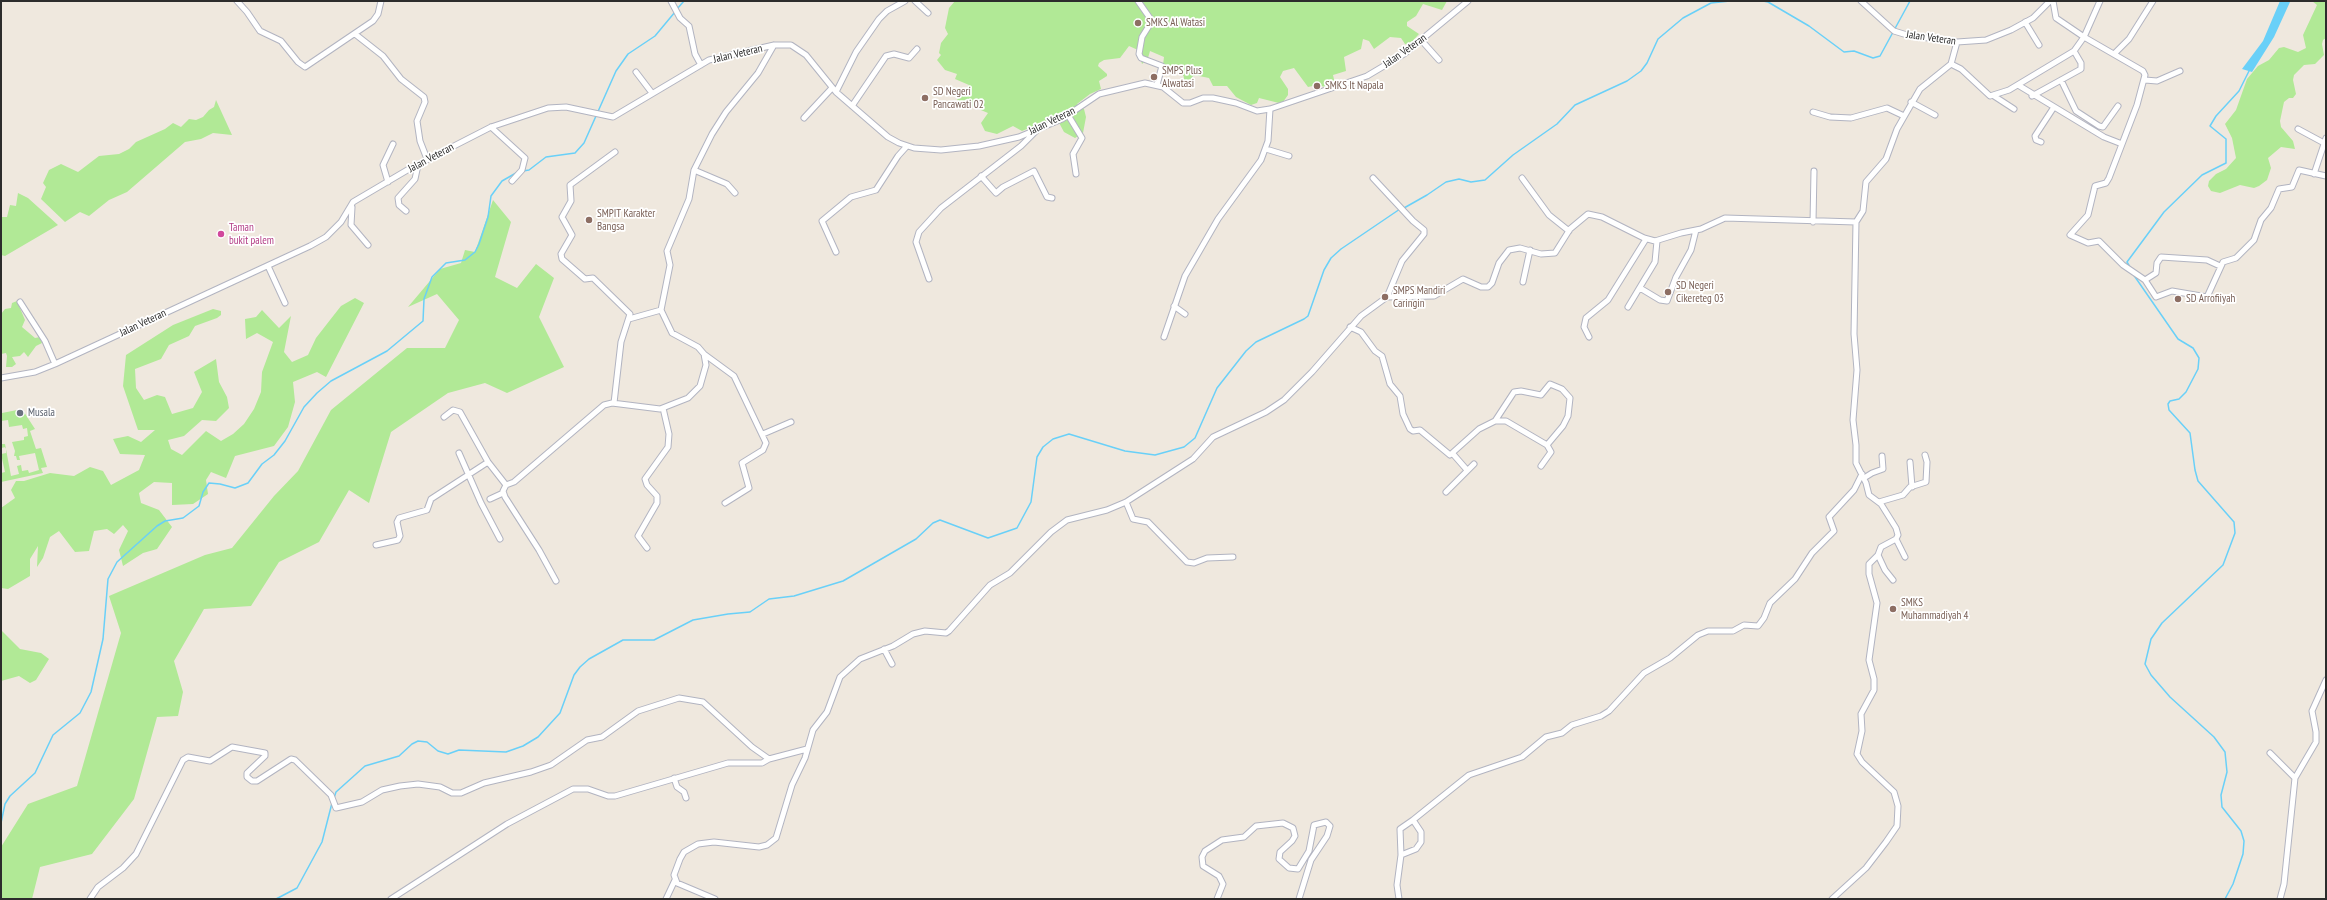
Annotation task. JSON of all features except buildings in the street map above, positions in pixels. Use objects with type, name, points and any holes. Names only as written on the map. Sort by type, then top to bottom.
[{"type":"street","points":[[237,1],[243,3],[260,31],[281,41],[303,66],[323,56],[376,18],[381,1]]},
{"type":"street","points":[[672,1],[680,18],[689,26],[695,54],[701,65]]},
{"type":"street","points":[[804,118],[834,90],[856,52],[879,19],[887,11],[905,1]]},
{"type":"street","points":[[915,1],[928,13]]},
{"type":"street","points":[[1138,1],[1152,21],[1142,37],[1139,54],[1141,58],[1162,66],[1158,85]]},
{"type":"street","name":"Jalan Veteran","points":[[1,378],[35,372],[55,364],[268,266],[326,237],[341,222],[353,202],[418,166],[427,159],[491,127],[548,108],[566,107],[613,117],[652,92],[709,60],[774,45],[786,44],[800,50],[834,90],[888,137],[906,146],[941,150],[979,146],[1019,137],[1068,115],[1099,94],[1145,83],[1158,85],[1183,103],[1190,103],[1203,98],[1213,98],[1236,103],[1257,111],[1270,109],[1358,80],[1404,54],[1422,41],[1468,1]]},
{"type":"street","name":"Jalan Veteran","points":[[1861,1],[1894,31],[1907,35],[1957,42],[1986,40],[2025,22],[2040,12],[2052,1]]},
{"type":"street","points":[[2052,1],[2056,18],[2084,38],[2143,71],[2145,80],[2107,182],[2095,186],[2088,215],[2070,235],[2088,243],[2099,241],[2123,265],[2146,280],[2156,297],[2172,291],[2207,297],[2220,266],[2225,260],[2236,258],[2254,240],[2261,220],[2271,208],[2279,189],[2292,187],[2299,170],[2326,176]]},
{"type":"street","points":[[1994,96],[2018,85],[2074,51],[2084,38],[2100,1]]},
{"type":"street","points":[[2114,54],[2129,38],[2153,1]]},
{"type":"street","points":[[2025,22],[2039,45]]},
{"type":"street","points":[[355,34],[383,56],[401,79],[424,97],[425,102],[417,121],[420,141],[427,159]]},
{"type":"street","points":[[1422,41],[1439,60]]},
{"type":"street","points":[[1905,556],[1896,539],[1898,535],[1896,528],[1879,502],[1870,498],[1863,476],[1856,463],[1856,445],[1853,426],[1857,364],[1854,334],[1856,222],[1863,211],[1866,182],[1886,159],[1911,102],[1926,83],[1951,64],[1957,42]]},
{"type":"street","points":[[725,503],[749,488],[742,463],[766,447],[763,434],[734,376],[704,354],[698,347],[672,333],[661,310],[670,265],[667,250],[689,199],[694,170],[726,112],[749,86],[774,45]]},
{"type":"street","points":[[852,106],[886,56],[894,54],[909,58],[917,49]]},
{"type":"street","points":[[2032,96],[2081,69],[2081,63],[2074,51]]},
{"type":"street","points":[[1951,64],[1961,69],[1988,94],[1994,96],[2014,109]]},
{"type":"street","points":[[2145,80],[2157,81],[2180,71]]},
{"type":"street","points":[[636,72],[652,92]]},
{"type":"street","points":[[2061,80],[2076,111],[2099,126],[2103,127],[2118,106]]},
{"type":"street","points":[[2018,85],[2032,96],[2054,107],[2104,137],[2122,144]]},
{"type":"street","points":[[1911,102],[1935,115]]},
{"type":"street","points":[[2041,142],[2036,140],[2036,134],[2054,107]]},
{"type":"street","points":[[1813,112],[1830,117],[1851,118],[1887,108],[1904,116]]},
{"type":"street","points":[[1164,337],[1185,276],[1210,233],[1256,168],[1266,150],[1270,128],[1270,109]]},
{"type":"street","points":[[1068,115],[1082,138],[1073,156],[1076,174]]},
{"type":"street","points":[[491,127],[525,158],[522,170],[512,181]]},
{"type":"street","points":[[929,279],[918,248],[917,235],[941,208],[1021,146],[1038,129]]},
{"type":"street","points":[[2298,129],[2325,140],[2314,174]]},
{"type":"street","points":[[388,182],[383,165],[393,144]]},
{"type":"street","points":[[836,252],[822,221],[851,197],[876,190],[906,146]]},
{"type":"street","points":[[1266,150],[1288,156]]},
{"type":"street","points":[[614,403],[621,342],[629,319],[629,312],[594,278],[585,279],[562,259],[561,254],[572,235],[562,217],[571,201],[570,184],[615,152]]},
{"type":"street","points":[[406,211],[397,201],[400,194],[415,179],[418,166]]},
{"type":"street","points":[[694,170],[727,184],[735,193]]},
{"type":"street","points":[[981,176],[996,193],[1003,186],[1034,171],[1047,197],[1052,198]]},
{"type":"street","points":[[1813,222],[1814,171]]},
{"type":"street","points":[[1373,178],[1424,230],[1424,234],[1402,261],[1387,298]]},
{"type":"street","points":[[1522,178],[1549,215],[1569,231]]},
{"type":"street","points":[[353,202],[350,215],[351,225],[368,245]]},
{"type":"street","points":[[666,899],[675,880],[676,868],[684,852],[698,844],[714,842],[759,847],[772,842],[778,833],[792,785],[802,764],[813,730],[827,712],[837,685],[844,672],[860,659],[920,632],[950,631],[990,585],[1010,573],[1051,532],[1072,518],[1106,510],[1126,502],[1193,459],[1213,436],[1266,412],[1284,400],[1312,372],[1350,327],[1370,309],[1387,298],[1434,296],[1463,279],[1481,287],[1488,287],[1492,283],[1499,263],[1509,250],[1516,248],[1545,254],[1555,253],[1569,231],[1584,215],[1591,213],[1610,220],[1646,239],[1657,241],[1680,233],[1696,230],[1726,218],[1813,222],[1856,222]]},
{"type":"street","points":[[1640,288],[1660,300],[1667,301],[1676,277],[1691,250],[1696,230]]},
{"type":"street","points":[[1589,337],[1584,327],[1586,318],[1608,300],[1646,239]]},
{"type":"street","points":[[1628,307],[1655,262],[1657,241]]},
{"type":"street","points":[[1524,282],[1530,250]]},
{"type":"street","points":[[2146,280],[2156,273],[2157,263],[2161,257],[2210,261],[2220,266]]},
{"type":"street","points":[[268,266],[285,303]]},
{"type":"street","points":[[20,302],[45,341],[55,364]]},
{"type":"street","points":[[1174,306],[1185,314]]},
{"type":"street","points":[[629,319],[661,310]]},
{"type":"street","points":[[1350,327],[1361,332],[1375,351],[1382,356],[1390,384],[1400,396],[1402,412],[1408,428],[1413,432],[1420,430],[1446,453],[1450,455],[1453,454],[1467,470]]},
{"type":"street","points":[[490,499],[503,493],[506,485],[514,482],[599,408],[608,403],[654,409],[663,408],[688,398],[700,386],[706,365],[704,354]]},
{"type":"street","points":[[1496,421],[1514,392],[1521,391],[1541,395],[1550,384],[1562,389],[1568,393],[1570,398],[1568,416],[1563,426],[1547,445]]},
{"type":"street","points":[[647,548],[638,536],[657,503],[657,496],[647,485],[645,480],[668,447],[668,434],[663,408]]},
{"type":"street","points":[[444,417],[453,410],[460,412],[488,462],[506,485]]},
{"type":"street","points":[[1453,454],[1471,434],[1496,421],[1506,420],[1547,445],[1551,450],[1551,455],[1541,466]]},
{"type":"street","points":[[763,434],[791,422]]},
{"type":"street","points":[[459,453],[481,504],[500,539]]},
{"type":"street","points":[[1879,502],[1903,494],[1912,486],[1924,484],[1927,480],[1927,462],[1925,455]]},
{"type":"street","points":[[1399,899],[1397,885],[1401,855],[1400,829],[1469,775],[1522,757],[1542,739],[1562,733],[1572,725],[1601,716],[1609,711],[1644,673],[1670,658],[1698,635],[1708,632],[1730,631],[1744,626],[1758,626],[1764,618],[1770,603],[1795,579],[1812,553],[1834,531],[1830,517],[1854,490],[1863,476],[1883,469],[1882,456]]},
{"type":"street","points":[[376,545],[398,540],[400,536],[397,522],[399,518],[427,510],[431,499],[488,462]]},
{"type":"street","points":[[1910,462],[1912,486]]},
{"type":"street","points":[[1446,492],[1474,464]]},
{"type":"street","points":[[503,493],[539,550],[556,581]]},
{"type":"street","points":[[1126,502],[1133,519],[1148,522],[1187,562],[1194,563],[1207,558],[1233,557]]},
{"type":"street","points":[[1832,899],[1866,868],[1897,826],[1898,806],[1894,792],[1862,762],[1857,754],[1862,731],[1861,714],[1874,690],[1874,679],[1869,660],[1876,620],[1877,603],[1869,564],[1878,555],[1883,545],[1896,539]]},
{"type":"street","points":[[1878,555],[1885,570],[1893,580]]},
{"type":"street","points":[[884,649],[892,664]]},
{"type":"street","points":[[2280,899],[2284,884],[2295,778],[2316,742],[2316,732],[2312,711],[2326,680]]},
{"type":"street","points":[[90,899],[98,887],[124,868],[136,854],[151,828],[172,779],[183,760],[188,757],[210,760],[232,747],[265,753],[265,756],[247,773],[247,778],[252,781],[257,780],[291,759],[295,760],[331,795],[336,808],[362,802],[382,790],[400,786],[418,784],[440,787],[452,793],[461,793],[484,783],[531,772],[551,765],[587,740],[605,735],[638,711],[679,698],[703,702],[752,747],[769,759]]},
{"type":"street","points":[[391,899],[506,824],[574,789],[588,789],[608,796],[615,796],[728,763],[762,763],[769,759],[806,749]]},
{"type":"street","points":[[2270,753],[2295,778]]},
{"type":"street","points":[[674,778],[677,787],[684,792],[686,798]]},
{"type":"street","points":[[1401,855],[1416,849],[1421,842],[1421,832],[1413,820]]},
{"type":"street","points":[[1217,899],[1223,884],[1219,876],[1204,866],[1202,857],[1205,851],[1222,840],[1244,836],[1256,826],[1283,823],[1293,828],[1294,836],[1292,841],[1280,852],[1280,859],[1289,868],[1298,869],[1309,851],[1314,825],[1326,822],[1330,826],[1327,836],[1311,860],[1299,899]]},
{"type":"street","points":[[675,880],[683,887],[715,899]]},
{"type":"green space","points":[[955,1],[1447,1],[1442,10],[1423,4],[1416,16],[1407,22],[1407,26],[1419,34],[1409,45],[1405,44],[1401,38],[1390,37],[1374,49],[1369,41],[1363,39],[1361,49],[1344,57],[1346,71],[1333,75],[1335,84],[1330,88],[1317,85],[1308,87],[1294,68],[1283,71],[1280,77],[1288,89],[1288,95],[1283,102],[1279,103],[1259,98],[1257,103],[1251,105],[1236,97],[1227,86],[1213,86],[1209,78],[1199,76],[1193,76],[1189,83],[1184,84],[1182,83],[1184,77],[1180,70],[1177,69],[1169,71],[1165,69],[1163,65],[1164,57],[1150,51],[1148,58],[1142,64],[1138,50],[1129,46],[1120,58],[1104,60],[1099,63],[1098,66],[1107,74],[1107,76],[1099,81],[1101,89],[1090,94],[1077,104],[1084,109],[1086,117],[1083,133],[1075,138],[1064,132],[1056,117],[1022,131],[1013,126],[997,134],[985,131],[981,123],[988,113],[957,100],[969,85],[955,79],[957,74],[945,70],[937,60],[941,55],[939,53],[941,43],[948,34],[945,28],[949,8]]},
{"type":"green space","points":[[2312,1],[2326,1],[2326,38],[2323,40],[2322,44],[2324,55],[2315,64],[2304,65],[2294,75],[2293,80],[2296,94],[2293,98],[2289,98],[2284,102],[2280,121],[2281,127],[2293,141],[2295,149],[2281,147],[2268,158],[2271,168],[2267,180],[2259,186],[2254,188],[2240,185],[2220,193],[2211,191],[2208,186],[2209,181],[2216,174],[2226,169],[2236,158],[2232,138],[2225,124],[2236,110],[2247,79],[2258,66],[2269,60],[2279,48],[2284,47],[2298,52],[2306,48],[2303,35],[2317,5]]},
{"type":"green space","points":[[216,100],[232,135],[213,133],[201,139],[185,142],[127,192],[109,200],[89,216],[80,212],[65,222],[41,199],[46,187],[43,183],[49,170],[61,164],[78,172],[99,156],[119,154],[129,149],[136,142],[165,129],[173,123],[181,127],[189,119],[196,120],[203,117],[214,107]]},
{"type":"green space","points":[[18,193],[28,198],[58,225],[5,256],[1,255],[1,217],[7,217],[10,205],[16,206]]},
{"type":"green space","points":[[493,200],[511,222],[495,277],[517,288],[536,264],[554,278],[539,317],[564,367],[507,393],[485,383],[448,393],[391,432],[369,503],[349,490],[319,542],[279,562],[251,606],[204,609],[174,661],[183,692],[178,716],[157,717],[134,799],[92,854],[40,867],[32,899],[1,899],[1,847],[28,804],[77,786],[121,633],[109,596],[205,555],[232,548],[274,496],[298,471],[331,410],[407,348],[445,348],[459,320],[437,294],[408,307],[440,269],[461,263],[465,250],[475,252]]},
{"type":"green space","points":[[355,298],[364,303],[326,377],[317,372],[293,382],[295,402],[288,427],[274,446],[235,456],[226,478],[211,472],[206,480],[208,494],[193,504],[172,505],[172,483],[154,482],[139,493],[141,503],[159,510],[172,527],[157,549],[143,553],[123,566],[119,550],[128,531],[123,525],[114,534],[107,529],[94,531],[89,551],[75,552],[59,531],[50,537],[43,558],[37,567],[38,546],[30,559],[30,576],[8,589],[1,588],[1,508],[15,498],[11,490],[16,481],[24,481],[50,473],[74,476],[90,467],[103,471],[111,485],[139,470],[145,455],[120,454],[113,439],[128,436],[141,442],[155,430],[138,430],[123,386],[126,355],[173,325],[213,309],[221,311],[221,315],[217,318],[195,326],[189,336],[169,345],[161,359],[135,369],[136,388],[144,400],[157,395],[165,397],[172,414],[193,408],[202,392],[194,372],[216,359],[219,382],[227,397],[229,408],[216,421],[202,420],[184,436],[168,440],[171,449],[182,455],[206,431],[221,441],[233,434],[244,424],[254,409],[261,392],[262,372],[273,342],[257,333],[246,339],[245,319],[256,317],[262,310],[279,328],[291,316],[284,352],[292,362],[308,355],[316,338],[341,306]]},
{"type":"green space","points":[[17,301],[25,320],[22,327],[35,338],[40,337],[42,343],[36,346],[28,357],[24,352],[20,356],[12,357],[16,364],[12,367],[6,367],[6,353],[1,354],[1,314],[5,309],[11,308],[12,303]]},
{"type":"green space","points":[[22,409],[35,429],[30,431],[36,449],[41,448],[47,467],[41,468],[43,473],[1,482],[1,473],[5,472],[1,454],[6,453],[6,449],[11,476],[19,474],[17,466],[21,465],[22,471],[28,470],[29,473],[39,470],[35,453],[19,456],[20,460],[17,460],[16,456],[14,456],[15,451],[12,442],[24,440],[24,437],[28,436],[27,428],[23,429],[22,425],[9,427],[8,420],[1,421],[1,412]]},
{"type":"green space","points":[[1,444],[5,444],[6,447],[1,448]]},
{"type":"green space","points":[[1,630],[20,649],[41,653],[49,659],[36,680],[30,683],[19,676],[1,681]]},
{"type":"water","points":[[2280,1],[2290,2],[2274,37],[2252,72],[2242,69],[2263,41]]},
{"type":"waterway","points":[[677,9],[684,1]]},
{"type":"waterway","points":[[1404,208],[1446,182],[1459,179],[1471,182],[1485,180],[1513,155],[1557,124],[1575,105],[1627,81],[1641,71],[1647,63],[1658,39],[1683,18],[1711,3],[1730,1]]},
{"type":"waterway","points":[[1763,1],[1768,2],[1809,26],[1844,52],[1854,51],[1873,58],[1880,56],[1910,1]]},
{"type":"waterway","points":[[523,171],[529,170],[546,157],[575,153],[584,143],[616,71],[628,54],[655,36],[675,12]]},
{"type":"waterway","points":[[2130,267],[2127,262],[2164,212],[2202,175],[2226,163],[2226,139],[2210,126],[2216,116],[2239,91],[2249,71]]},
{"type":"waterway","points":[[1,823],[5,804],[10,796],[35,773],[53,735],[80,713],[91,692],[103,639],[108,579],[117,562],[157,526],[165,521],[183,518],[199,506],[203,492],[209,483],[235,488],[248,483],[262,464],[274,455],[285,441],[304,407],[317,393],[331,381],[387,351],[423,321],[424,299],[432,277],[446,263],[465,260],[475,252],[488,217],[491,196],[502,181],[516,173]]},
{"type":"waterway","points":[[334,798],[336,792],[365,766],[399,756],[412,744],[418,741],[427,742],[438,751],[448,754],[459,750],[506,752],[523,746],[538,737],[560,713],[574,675],[580,667],[589,659],[623,640],[654,640],[693,620],[750,612],[769,599],[794,596],[843,581],[916,539],[933,523],[940,520],[988,538],[1017,528],[1031,502],[1037,457],[1043,447],[1053,439],[1069,434],[1125,451],[1155,455],[1184,447],[1195,438],[1217,388],[1246,351],[1256,342],[1308,316],[1324,270],[1331,258],[1341,249],[1400,209]]},
{"type":"waterway","points":[[2133,274],[2178,339],[2193,348],[2199,358],[2198,369],[2186,392],[2179,399],[2170,401],[2168,404],[2169,410],[2190,433],[2198,481],[2234,522],[2235,533],[2223,565],[2162,623],[2151,639],[2145,664],[2151,675],[2170,697],[2214,737],[2225,752],[2227,772],[2221,795],[2222,807],[2241,831],[2244,841],[2243,854],[2233,884],[2225,899]]},
{"type":"waterway","points":[[276,899],[297,888],[322,842],[332,803]]},
{"type":"place","name":"SMKS Al Watasi","points":[[1138,23]]},
{"type":"place","name":"SMPS Plus Alwatasi","points":[[1154,77]]},
{"type":"place","name":"SMKS It Napala","points":[[1317,86]]},
{"type":"place","name":"SD Negeri Pancawati 02","points":[[925,98]]},
{"type":"place","name":"SMPIT Karakter Bangsa","points":[[589,220]]},
{"type":"place","name":"Taman bukit palem","points":[[221,234]]},
{"type":"place","name":"SD Negeri Cikereteg 03","points":[[1668,292]]},
{"type":"place","name":"SMPS Mandiri Caringin","points":[[1385,297]]},
{"type":"place","name":"SD Arrofiiyah","points":[[2178,299]]},
{"type":"place","name":"Musala","points":[[20,413]]},
{"type":"place","name":"SMKS Muhammadiyah 4","points":[[1893,609]]}]
